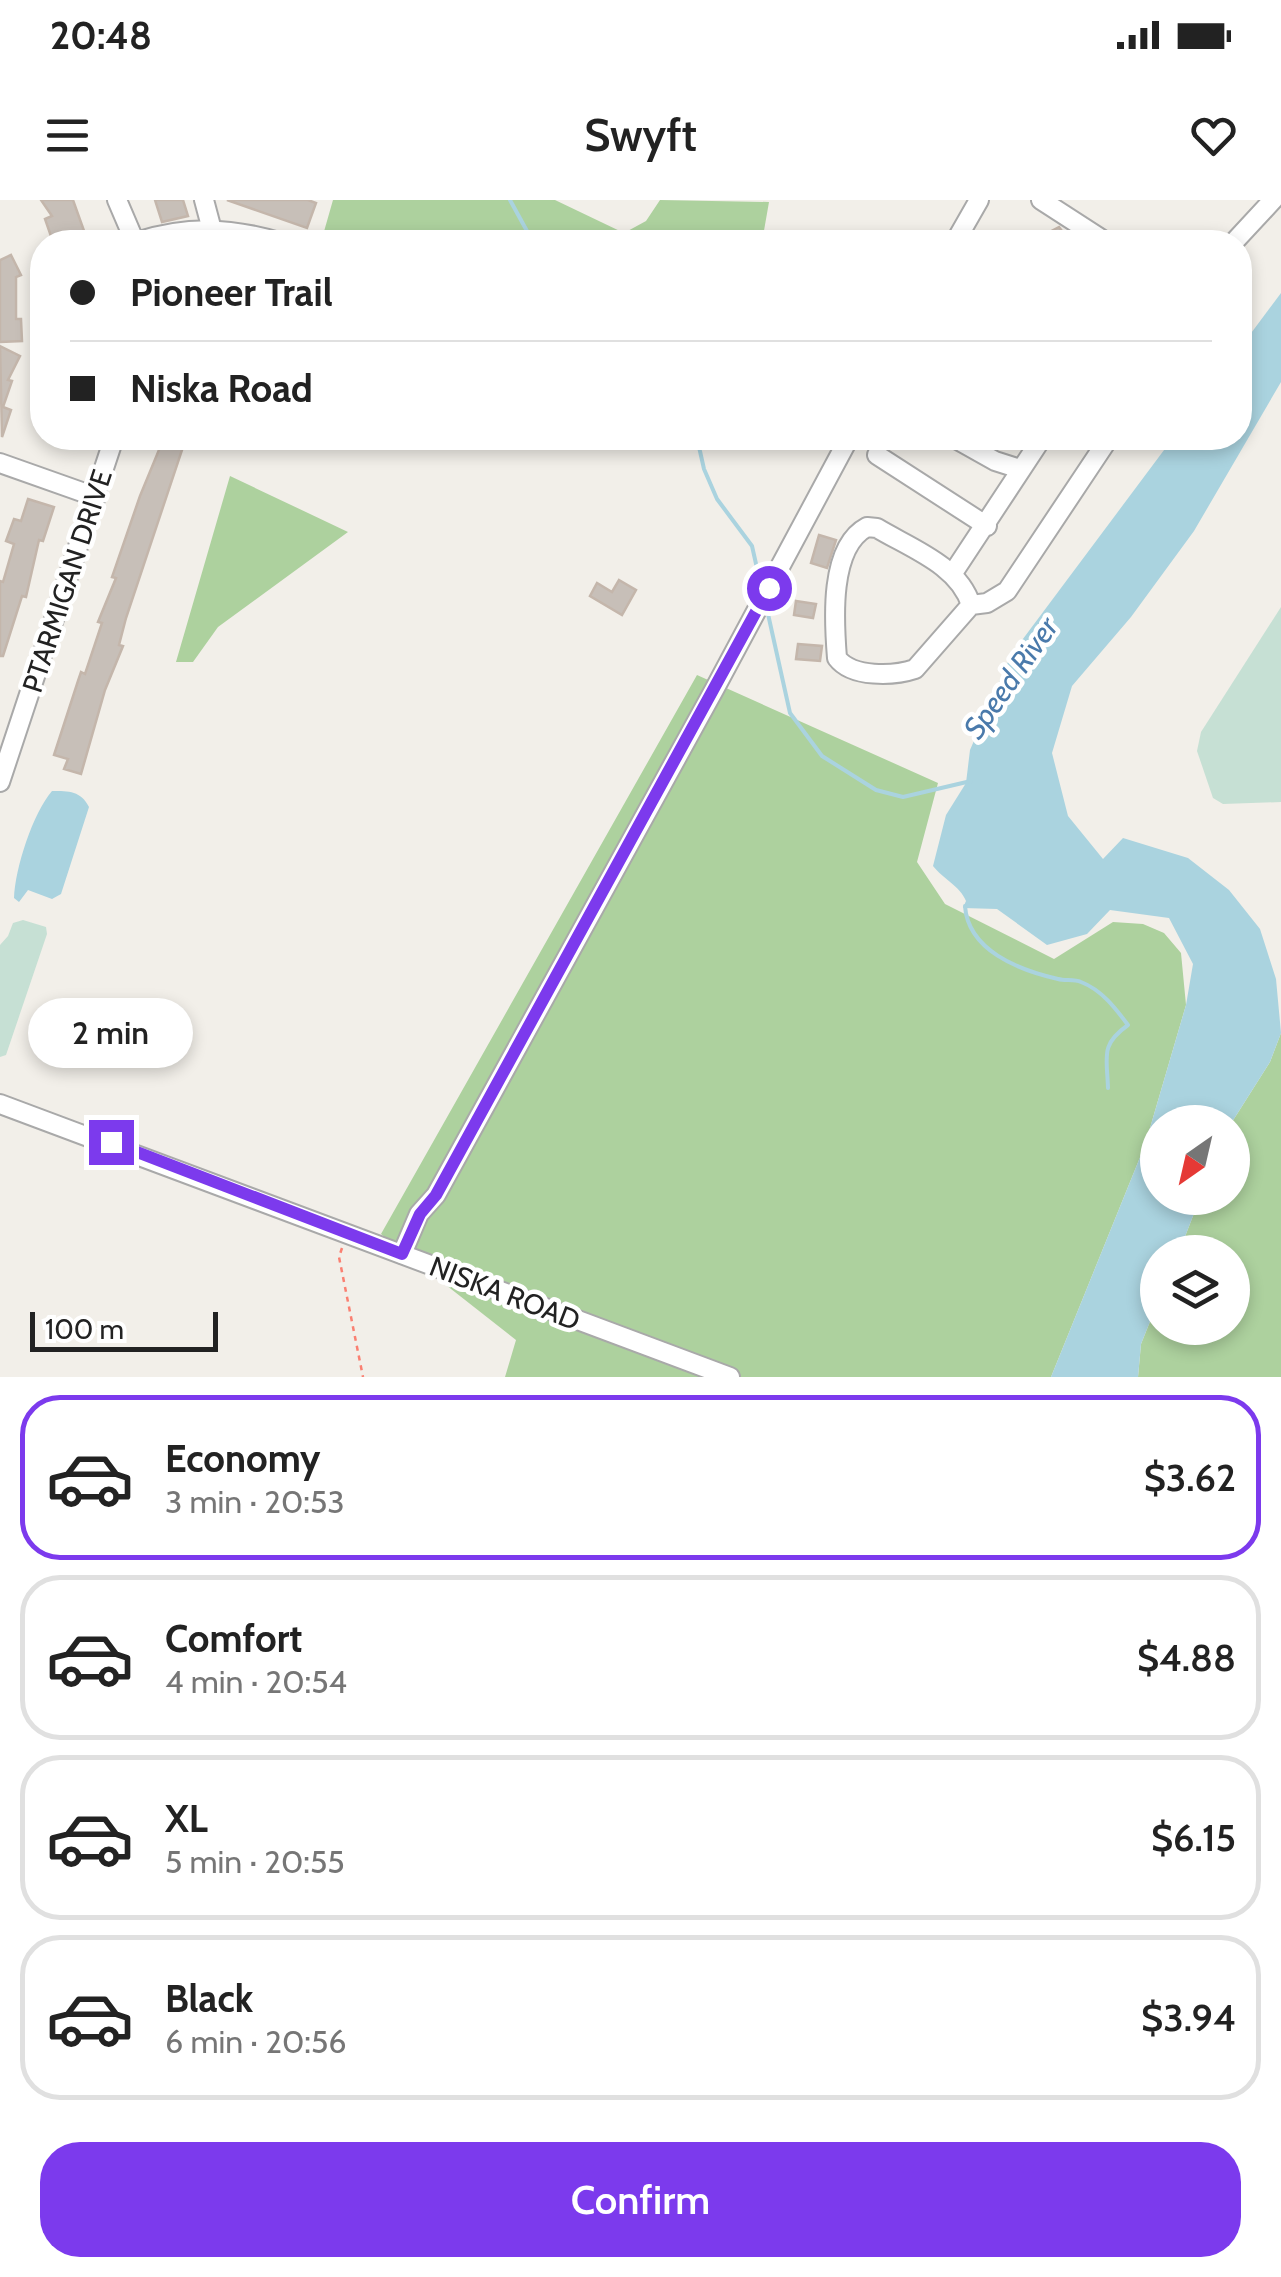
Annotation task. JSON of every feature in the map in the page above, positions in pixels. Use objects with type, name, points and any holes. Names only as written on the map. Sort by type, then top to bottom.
[{"type":"street","points":[[117,200],[131,230]]},
{"type":"street","points":[[204,200],[212,230],[238,230]]},
{"type":"street","points":[[962,230],[979,200]]},
{"type":"street","points":[[1041,200],[1087,230]]},
{"type":"street","points":[[1245,230],[1273,200]]},
{"type":"street","name":"PTARMIGAN DRIVE","points":[[0,782],[110,450]]},
{"type":"street","points":[[402,1254],[420,1214],[445,1178],[843,450]]},
{"type":"street","points":[[975,450],[1020,469]]},
{"type":"street","points":[[953,574],[1033,450]]},
{"type":"street","points":[[971,605],[953,574],[877,528],[867,526],[846,553],[837,580],[836,642],[840,664],[884,673],[916,669],[971,605],[987,602],[1008,590],[1102,450]]},
{"type":"street","points":[[877,455],[986,526]]},
{"type":"street","points":[[0,463],[96,497]]},
{"type":"street","name":"NISKA ROAD","points":[[0,1104],[730,1377]]},
{"type":"path","points":[[347,1233],[339,1257],[363,1377]]},
{"type":"green space","points":[[333,200],[555,200],[618,230],[324,230]]},
{"type":"green space","points":[[660,200],[769,202],[764,230],[630,230],[646,221]]},
{"type":"green space","points":[[230,476],[348,532],[218,627],[193,662],[176,662]]},
{"type":"green space","points":[[1281,607],[1281,802],[1223,804],[1213,798],[1197,751],[1201,732]]},
{"type":"green space","points":[[697,675],[938,783],[917,862],[945,904],[1054,959],[1113,922],[1143,924],[1164,933],[1181,953],[1186,1005],[1157,1105],[1140,1105],[1140,1157],[1051,1377],[505,1377],[516,1340],[381,1234]]},
{"type":"green space","points":[[23,920],[46,927],[47,934],[6,1055],[0,1057],[0,945],[13,923]]},
{"type":"green space","points":[[1281,1033],[1281,1377],[1138,1377],[1141,1345],[1250,1345],[1250,1235],[1186,1235],[1193,1215],[1250,1215],[1250,1105],[1243,1105],[1270,1062]]},
{"type":"water","points":[[1281,293],[1281,382],[1252,432],[1252,332]]},
{"type":"water","name":"Speed River","points":[[1164,450],[1241,450],[1194,531],[1131,617],[1072,686],[1052,753],[1068,816],[1103,859],[1123,838],[1188,858],[1229,890],[1260,929],[1276,979],[1281,1033],[1270,1062],[1243,1105],[1157,1105],[1186,1005],[1193,964],[1169,918],[1110,910],[1087,934],[1047,945],[997,909],[963,908],[963,896],[933,866],[946,815],[966,783],[970,750],[1011,655]]},
{"type":"water","points":[[52,791],[74,793],[89,807],[61,894],[52,899],[28,890],[19,902],[14,898],[21,857],[38,813]]},
{"type":"water","points":[[1140,1157],[1140,1215],[1193,1215],[1186,1235],[1140,1235],[1138,1377],[1051,1377]]},
{"type":"building","points":[[41,200],[73,200],[84,230],[49,230],[45,219],[52,216]]},
{"type":"building","points":[[155,200],[183,200],[188,216],[162,222]]},
{"type":"building","points":[[227,200],[308,200],[316,203],[307,228]]},
{"type":"building","points":[[11,255],[21,275],[16,277],[16,319],[21,319],[22,341],[0,342],[0,260]]},
{"type":"building","points":[[0,346],[20,356],[8,380],[12,381],[3,407],[11,410],[2,437]]},
{"type":"building","points":[[159,450],[182,450],[126,618],[119,645],[123,646],[105,690],[81,774],[64,769],[68,759],[54,755],[102,623],[98,622],[116,578],[112,577]]},
{"type":"building","points":[[28,499],[54,507],[43,541],[39,540],[26,597],[22,596],[0,656],[0,581],[3,582],[14,544],[6,541],[14,519],[21,521]]},
{"type":"building","points":[[819,535],[836,540],[827,568],[811,563]]},
{"type":"building","points":[[619,580],[636,590],[622,615],[590,596],[597,583],[612,592]]},
{"type":"building","points":[[796,601],[816,604],[813,618],[794,615]]},
{"type":"building","points":[[798,644],[822,646],[820,661],[796,659]]},
{"type":"waterway","points":[[510,200],[526,230]]},
{"type":"waterway","points":[[700,450],[717,499],[752,546],[761,586]]},
{"type":"waterway","points":[[766,605],[790,713],[822,756],[876,790],[903,797],[971,781]]},
{"type":"waterway","points":[[965,906],[975,935],[998,956],[1027,970],[1089,985],[1119,1013],[1128,1025],[1109,1045],[1108,1088]]},
{"type":"route","points":[[111,1142],[402,1254],[420,1214],[436,1195],[769,588]]}]
